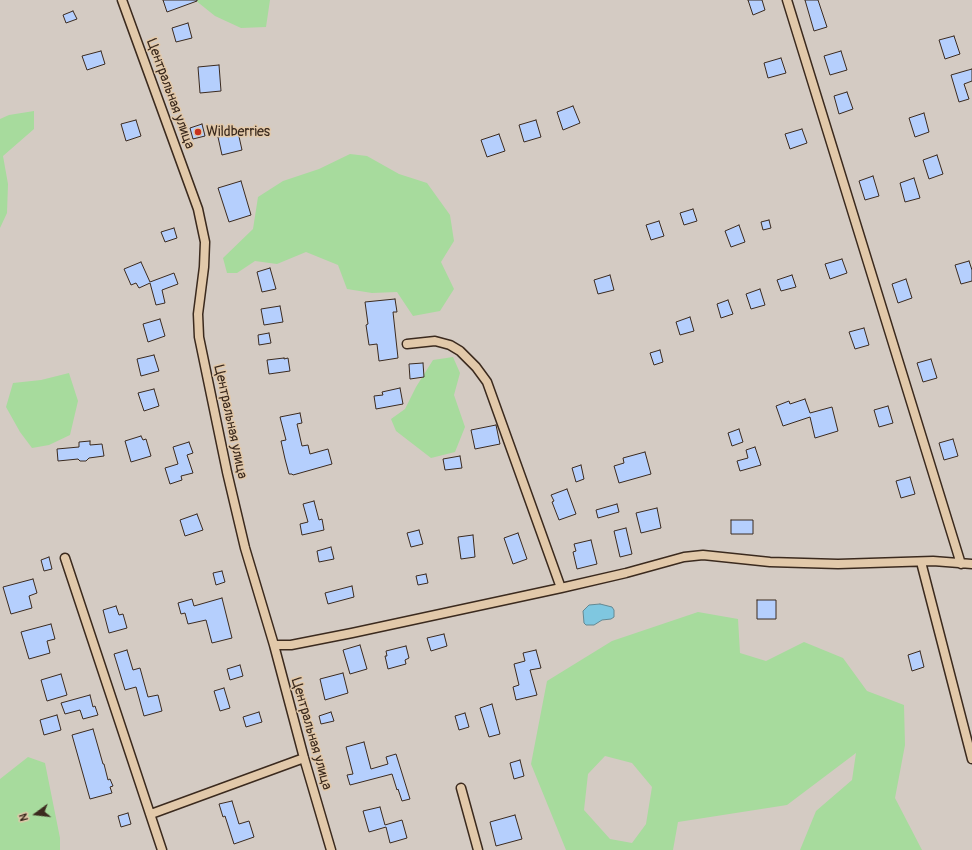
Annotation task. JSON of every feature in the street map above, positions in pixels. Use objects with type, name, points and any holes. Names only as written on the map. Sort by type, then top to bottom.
[{"type":"street","name":"Центральная улица","points":[[122,0],[198,209],[205,242],[204,266],[198,314],[199,337],[227,472],[245,548],[274,645],[304,758],[331,850]]},
{"type":"street","points":[[787,0],[961,564]]},
{"type":"street","points":[[407,344],[435,341],[450,345],[460,351],[476,367],[487,382],[562,588]]},
{"type":"street","points":[[274,645],[291,645],[352,633],[562,588],[626,573],[684,557],[703,555],[770,562],[838,564],[921,562],[972,564]]},
{"type":"street","points":[[65,558],[162,850]]},
{"type":"street","points":[[921,562],[972,759]]},
{"type":"street","points":[[151,814],[304,758]]},
{"type":"street","points":[[461,788],[478,850]]},
{"type":"green space","points":[[195,0],[270,0],[266,27],[241,28],[215,16]]},
{"type":"green space","points":[[34,111],[34,129],[3,156],[8,184],[7,213],[0,228],[0,119],[9,115]]},
{"type":"green space","points":[[350,154],[367,156],[399,174],[427,183],[450,215],[454,241],[441,262],[454,289],[440,311],[413,316],[397,292],[372,293],[347,289],[338,265],[306,252],[277,264],[255,261],[237,273],[227,273],[223,258],[253,229],[258,197],[283,181],[319,169]]},
{"type":"green space","points":[[453,357],[460,373],[454,395],[465,427],[455,452],[431,458],[396,431],[391,419],[405,409],[416,387],[433,360]]},
{"type":"green space","points":[[69,373],[78,401],[70,435],[49,445],[32,448],[20,432],[6,407],[13,383],[41,380]]},
{"type":"green space","points":[[698,612],[738,619],[740,653],[766,661],[804,642],[843,658],[867,691],[904,705],[905,745],[895,798],[922,850],[800,850],[816,811],[852,780],[856,753],[787,805],[678,822],[673,850],[566,850],[531,764],[547,681],[612,641]],"holes":[[[605,756],[632,763],[652,787],[646,824],[632,843],[610,839],[584,810],[588,774]]]},
{"type":"green space","points":[[28,757],[45,763],[60,838],[60,850],[0,850],[0,779]]},
{"type":"water","points":[[600,604],[612,607],[614,610],[614,617],[611,619],[602,620],[594,625],[586,625],[584,623],[583,611],[589,605]]},
{"type":"building","points":[[163,0],[197,0],[197,1],[167,12]]},
{"type":"building","points":[[748,0],[762,0],[765,10],[753,15]]},
{"type":"building","points":[[805,0],[818,0],[827,27],[814,31]]},
{"type":"building","points":[[73,11],[77,19],[66,23],[63,15]]},
{"type":"building","points":[[188,23],[192,38],[176,42],[172,28]]},
{"type":"building","points":[[954,36],[960,54],[945,59],[939,40]]},
{"type":"building","points":[[101,51],[105,64],[87,70],[82,56]]},
{"type":"building","points":[[841,51],[847,70],[830,75],[824,56]]},
{"type":"building","points":[[781,58],[786,73],[768,78],[764,63]]},
{"type":"building","points":[[219,65],[221,91],[200,93],[198,67]]},
{"type":"building","points":[[972,69],[972,81],[964,84],[969,99],[959,102],[951,75]]},
{"type":"building","points":[[847,92],[853,109],[839,114],[834,96]]},
{"type":"building","points":[[573,106],[580,123],[563,130],[557,112]]},
{"type":"building","points":[[924,113],[929,132],[915,137],[909,118]]},
{"type":"building","points":[[136,120],[141,136],[126,141],[121,124]]},
{"type":"building","points":[[536,120],[541,137],[524,142],[519,125]]},
{"type":"building","name":"Wildberries","points":[[202,124],[205,136],[193,139],[190,128]]},
{"type":"building","points":[[802,129],[807,143],[790,149],[785,134]]},
{"type":"building","points":[[238,132],[242,150],[222,155],[218,137]]},
{"type":"building","points":[[499,134],[505,151],[487,157],[481,140]]},
{"type":"building","points":[[937,155],[943,174],[929,179],[923,160]]},
{"type":"building","points":[[873,176],[879,196],[865,200],[859,181]]},
{"type":"building","points":[[914,178],[920,198],[905,202],[900,183]]},
{"type":"building","points":[[241,181],[251,215],[229,222],[218,188]]},
{"type":"building","points":[[693,209],[697,221],[684,225],[680,213]]},
{"type":"building","points":[[769,220],[771,228],[763,230],[761,222]]},
{"type":"building","points":[[659,221],[664,236],[651,240],[646,225]]},
{"type":"building","points":[[739,225],[745,242],[731,247],[725,231]]},
{"type":"building","points":[[174,228],[177,238],[165,242],[161,232]]},
{"type":"building","points":[[842,259],[847,273],[830,279],[825,264]]},
{"type":"building","points":[[969,261],[972,270],[972,281],[961,284],[955,265]]},
{"type":"building","points":[[141,262],[150,282],[174,273],[178,284],[162,290],[165,303],[156,305],[150,283],[139,288],[136,283],[131,285],[124,269]]},
{"type":"building","points":[[270,268],[276,289],[262,292],[257,272]]},
{"type":"building","points":[[610,275],[614,290],[598,294],[594,280]]},
{"type":"building","points":[[792,275],[796,287],[781,291],[777,280]]},
{"type":"building","points":[[906,279],[912,298],[898,303],[892,284]]},
{"type":"building","points":[[760,289],[765,305],[751,309],[746,294]]},
{"type":"building","points":[[395,299],[397,312],[393,312],[398,358],[379,361],[377,344],[369,345],[365,302]]},
{"type":"building","points":[[728,300],[733,314],[721,318],[717,304]]},
{"type":"building","points":[[280,306],[283,322],[264,325],[261,309]]},
{"type":"building","points":[[690,317],[694,331],[680,335],[676,322]]},
{"type":"building","points":[[160,319],[165,336],[148,342],[143,324]]},
{"type":"building","points":[[864,328],[869,345],[855,349],[849,332]]},
{"type":"building","points":[[269,333],[271,343],[259,345],[258,335]]},
{"type":"building","points":[[660,350],[663,362],[654,365],[650,353]]},
{"type":"building","points":[[154,355],[159,371],[141,376],[137,359]]},
{"type":"building","points":[[288,358],[290,371],[269,374],[267,360]]},
{"type":"building","points":[[931,359],[937,378],[923,382],[917,363]]},
{"type":"building","points":[[423,363],[424,377],[410,379],[409,364]]},
{"type":"building","points":[[400,388],[403,404],[376,409],[374,396],[383,395],[382,392]]},
{"type":"building","points":[[154,389],[159,406],[144,411],[138,393]]},
{"type":"building","points":[[805,399],[810,413],[832,407],[838,431],[815,438],[810,417],[783,426],[776,406],[789,401],[790,404]]},
{"type":"building","points":[[888,406],[893,423],[879,427],[874,410]]},
{"type":"building","points":[[300,413],[302,423],[297,424],[302,446],[308,445],[310,454],[328,449],[332,464],[293,475],[289,474],[285,459],[281,441],[286,440],[280,417]]},
{"type":"building","points":[[496,425],[500,444],[475,449],[471,430]]},
{"type":"building","points":[[739,429],[743,442],[732,446],[728,433]]},
{"type":"building","points":[[141,436],[143,440],[146,439],[151,456],[131,462],[125,441]]},
{"type":"building","points":[[953,439],[958,456],[944,460],[939,443]]},
{"type":"building","points":[[90,441],[90,445],[102,444],[104,456],[89,458],[86,461],[80,461],[78,459],[58,461],[57,449],[79,447],[79,442]]},
{"type":"building","points":[[189,442],[193,453],[187,455],[193,473],[181,476],[182,480],[170,484],[165,468],[178,464],[173,447]]},
{"type":"building","points":[[755,447],[761,465],[740,471],[737,461],[748,458],[746,450]]},
{"type":"building","points":[[645,452],[651,474],[619,483],[614,466],[624,463],[623,458]]},
{"type":"building","points":[[460,456],[462,468],[445,470],[443,459]]},
{"type":"building","points":[[581,465],[584,479],[576,482],[572,468]]},
{"type":"building","points":[[910,477],[915,494],[901,498],[896,481]]},
{"type":"building","points":[[567,489],[576,514],[559,520],[551,495]]},
{"type":"building","points":[[314,501],[319,520],[322,519],[324,530],[302,535],[300,524],[308,522],[303,504]]},
{"type":"building","points":[[617,504],[619,512],[598,518],[596,510]]},
{"type":"building","points":[[657,508],[661,528],[641,533],[636,513]]},
{"type":"building","points":[[197,514],[203,530],[185,536],[180,520]]},
{"type":"building","points":[[731,520],[753,520],[753,534],[731,534]]},
{"type":"building","points":[[626,528],[632,554],[620,557],[614,531]]},
{"type":"building","points":[[419,530],[423,544],[411,547],[407,533]]},
{"type":"building","points":[[518,533],[527,559],[513,564],[504,538]]},
{"type":"building","points":[[473,535],[475,557],[461,559],[458,537]]},
{"type":"building","points":[[591,540],[597,564],[577,569],[573,552],[576,551],[574,544]]},
{"type":"building","points":[[331,547],[334,559],[319,562],[317,551]]},
{"type":"building","points":[[49,557],[52,569],[44,571],[41,560]]},
{"type":"building","points":[[222,571],[225,582],[216,585],[213,573]]},
{"type":"building","points":[[426,574],[428,583],[418,585],[416,576]]},
{"type":"building","points":[[33,579],[37,593],[29,596],[32,608],[11,614],[3,587]]},
{"type":"building","points":[[352,586],[354,597],[328,604],[325,593]]},
{"type":"building","points":[[222,598],[232,638],[212,643],[206,620],[188,624],[185,613],[181,614],[178,603],[192,599],[194,606]]},
{"type":"building","points":[[757,600],[776,600],[776,619],[757,619]]},
{"type":"building","points":[[116,606],[119,615],[123,614],[127,628],[109,633],[103,610]]},
{"type":"building","points":[[51,624],[55,639],[47,641],[50,653],[29,659],[21,632]]},
{"type":"building","points":[[444,634],[447,646],[431,651],[427,638]]},
{"type":"building","points":[[360,645],[367,669],[350,674],[343,650]]},
{"type":"building","points":[[406,646],[409,658],[405,660],[406,664],[388,669],[385,656],[387,656],[386,651]]},
{"type":"building","points":[[127,650],[133,670],[140,668],[148,697],[158,695],[162,711],[144,716],[136,687],[125,690],[114,654]]},
{"type":"building","points":[[536,650],[541,668],[530,670],[537,695],[516,700],[513,687],[519,685],[514,664],[525,661],[523,653]]},
{"type":"building","points":[[920,651],[924,667],[912,671],[908,655]]},
{"type":"building","points":[[240,665],[243,676],[230,680],[227,669]]},
{"type":"building","points":[[343,673],[348,693],[325,700],[320,679]]},
{"type":"building","points":[[61,674],[67,695],[47,701],[41,680]]},
{"type":"building","points":[[224,688],[230,708],[220,711],[214,691]]},
{"type":"building","points":[[90,695],[93,707],[95,706],[98,715],[83,719],[80,710],[65,714],[61,703]]},
{"type":"building","points":[[492,704],[500,734],[489,737],[480,708]]},
{"type":"building","points":[[259,712],[262,722],[246,727],[243,717]]},
{"type":"building","points":[[331,712],[334,721],[321,724],[319,716]]},
{"type":"building","points":[[465,713],[469,727],[459,730],[455,716]]},
{"type":"building","points":[[57,715],[61,730],[44,735],[40,720]]},
{"type":"building","points":[[93,729],[108,780],[110,779],[113,786],[110,787],[112,793],[90,799],[72,735]]},
{"type":"building","points":[[364,742],[371,769],[388,764],[386,757],[396,754],[410,799],[402,801],[392,774],[350,785],[347,775],[353,774],[346,747]]},
{"type":"building","points":[[520,760],[524,776],[514,779],[510,763]]},
{"type":"building","points":[[232,801],[239,824],[249,821],[254,837],[234,844],[225,816],[223,817],[219,804]]},
{"type":"building","points":[[380,807],[385,825],[402,820],[407,838],[390,843],[386,827],[369,832],[363,811]]},
{"type":"building","points":[[128,813],[131,824],[121,827],[118,816]]},
{"type":"building","points":[[515,815],[522,839],[496,846],[490,822]]},
{"type":"place","name":"Wildberries","points":[[198,132]]}]
